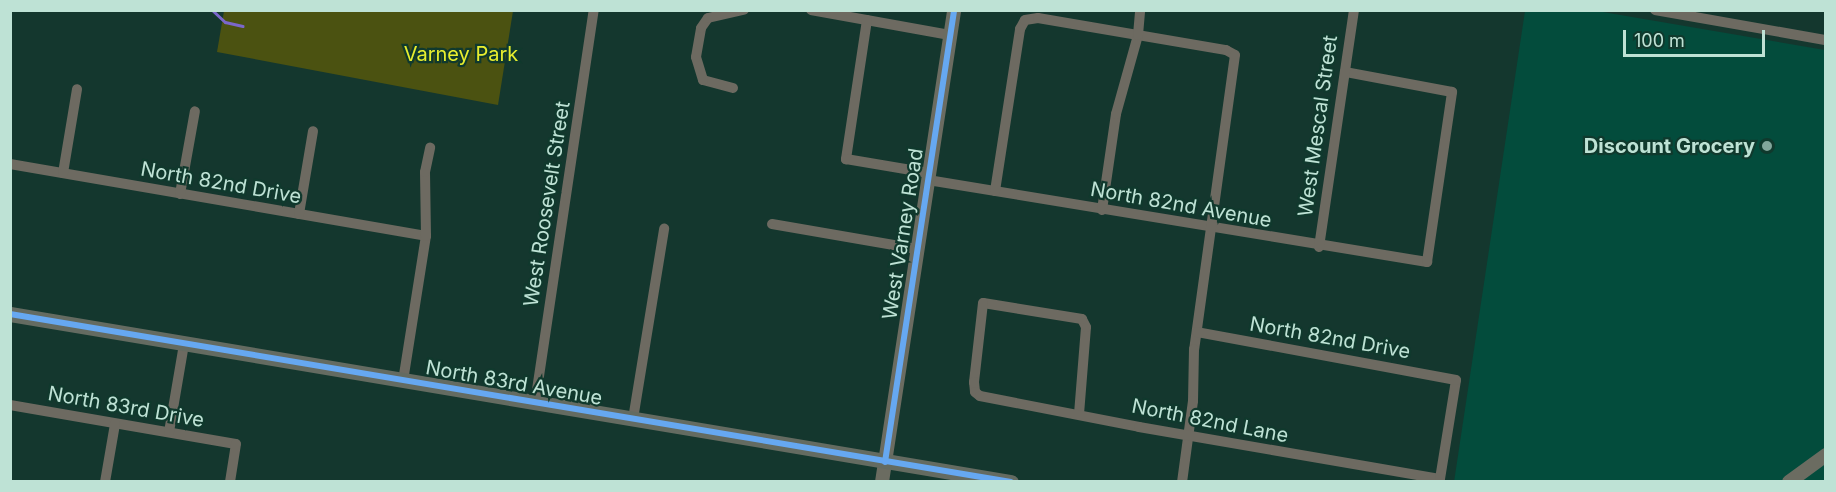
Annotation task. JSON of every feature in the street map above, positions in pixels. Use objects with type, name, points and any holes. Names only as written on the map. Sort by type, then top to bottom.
[{"type":"main road","name":"North 83rd Avenue","points":[[10,314],[1011,482]]},
{"type":"street","name":"West Roosevelt Street","points":[[535,403],[594,10]]},
{"type":"street","points":[[733,88],[703,80],[698,74],[696,57],[701,28],[708,18],[744,10]]},
{"type":"street","points":[[811,10],[950,35]]},
{"type":"street","name":"West Varney Road","points":[[882,482],[954,10]]},
{"type":"street","points":[[1102,210],[1116,114],[1138,35],[1140,10]]},
{"type":"street","name":"West Mescal Street","points":[[1319,247],[1354,10]]},
{"type":"street","points":[[1655,10],[1826,40]]},
{"type":"street","points":[[995,191],[1020,29],[1025,20],[1038,18],[1235,55],[1197,332],[1189,436],[1182,482]]},
{"type":"street","name":"North 82nd Avenue","points":[[867,20],[846,159],[995,191],[1102,210],[1319,247],[1427,262],[1452,92],[1345,72]]},
{"type":"street","points":[[63,173],[77,89]]},
{"type":"street","points":[[180,194],[195,111]]},
{"type":"street","points":[[299,214],[313,131]]},
{"type":"street","points":[[403,381],[426,236],[425,172],[430,148]]},
{"type":"street","name":"North 82nd Drive","points":[[10,165],[426,236]]},
{"type":"street","points":[[772,224],[917,249]]},
{"type":"street","points":[[633,419],[664,228]]},
{"type":"street","name":"North 82nd Lane","points":[[1079,414],[1086,327],[1082,320],[983,303],[975,393],[1079,414],[1189,436],[1440,479]]},
{"type":"street","name":"North 82nd Drive","points":[[1197,332],[1456,380],[1440,479]]},
{"type":"street","points":[[169,432],[184,344]]},
{"type":"street","name":"North 83rd Drive","points":[[10,405],[236,444],[230,482]]},
{"type":"street","points":[[105,482],[115,424]]},
{"type":"street","points":[[1789,482],[1826,455]]},
{"type":"shaded area","points":[[1525,11],[1597,11],[1825,50],[1825,481],[1454,482]]},
{"type":"green space","name":"Varney Park","points":[[224,11],[513,11],[498,105],[217,52]]},
{"type":"waterway","points":[[212,10],[225,22],[243,26]]},
{"type":"cycle path","points":[[885,462],[954,10]]},
{"type":"cycle path","points":[[10,314],[1011,482]]},
{"type":"place","name":"Discount Grocery","points":[[1767,146]]}]
